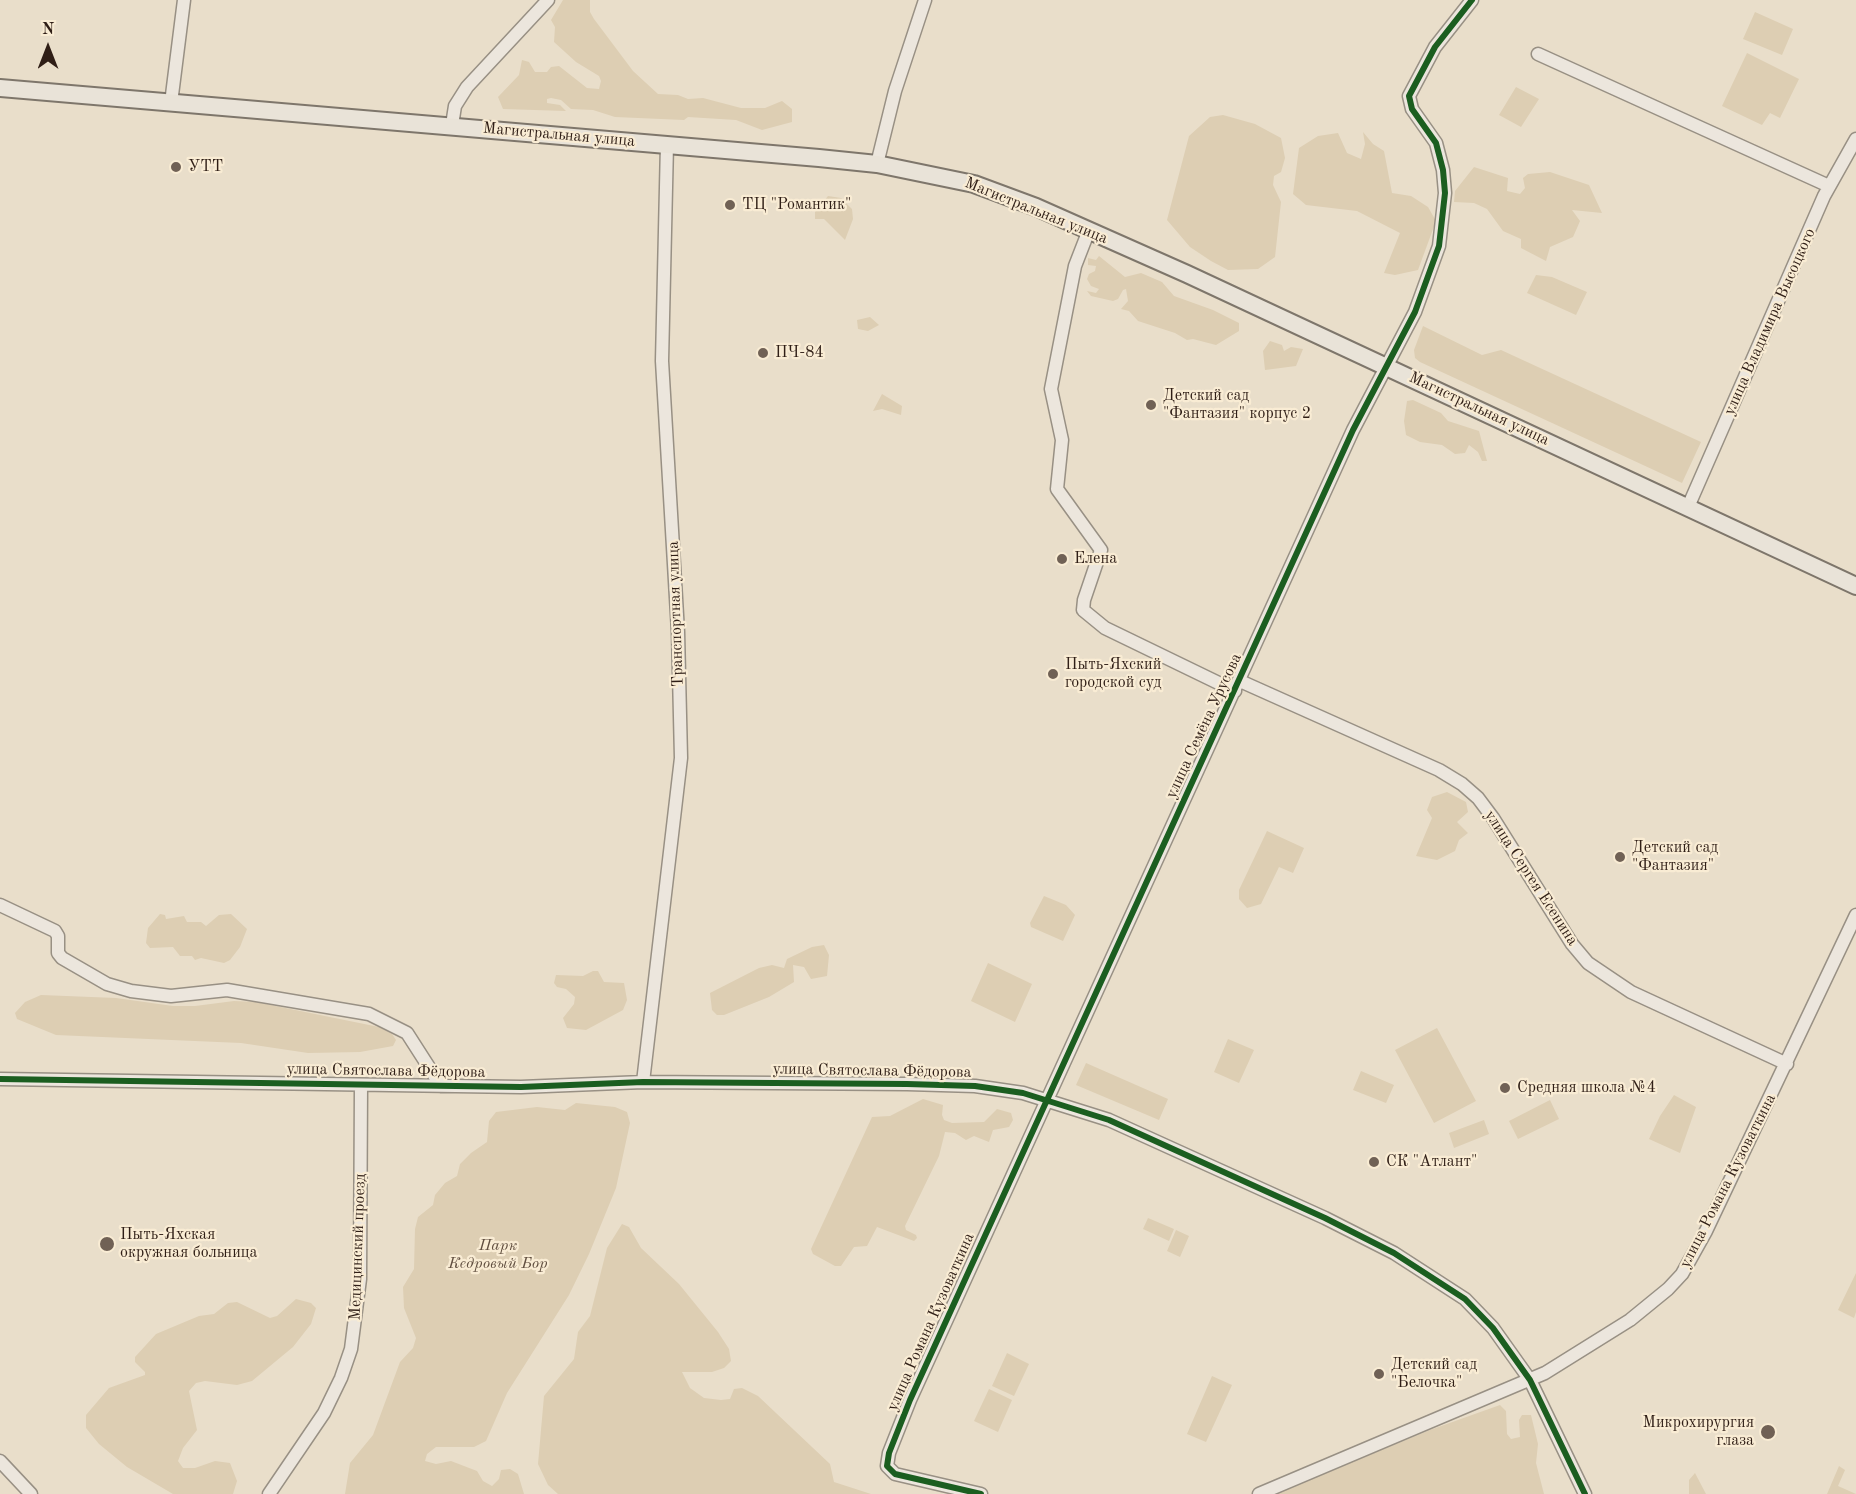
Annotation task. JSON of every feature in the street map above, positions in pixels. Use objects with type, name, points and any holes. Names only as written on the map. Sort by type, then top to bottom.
[{"type":"main road","name":"Магистральная улица","points":[[0,88],[452,125],[877,164],[974,184],[1089,230],[1386,365],[1856,586]]},
{"type":"street","points":[[171,103],[184,0]]},
{"type":"street","points":[[452,125],[455,106],[467,87],[548,0]]},
{"type":"street","points":[[877,164],[895,91],[925,0]]},
{"type":"street","name":"улица Семёна Урусова","points":[[1047,1099],[1357,422],[1415,312],[1436,254],[1443,219],[1445,193],[1440,158],[1432,136],[1412,109],[1409,96],[1435,47],[1472,0]]},
{"type":"street","points":[[1538,54],[1829,186]]},
{"type":"street","name":"улица Владимира Высоцкого","points":[[1688,507],[1829,186],[1856,139]]},
{"type":"street","name":"Транспортная улица","points":[[643,1082],[681,758],[678,632],[662,361],[667,144]]},
{"type":"street","name":"улица Сергея Есенина","points":[[1089,230],[1075,266],[1051,389],[1062,440],[1057,489],[1101,550],[1084,600],[1083,610],[1105,628],[1439,770],[1462,784],[1478,798],[1493,818],[1572,944],[1593,967],[1631,992],[1787,1064]]},
{"type":"street","points":[[0,905],[55,931],[58,936],[58,953],[62,958],[107,984],[131,991],[171,996],[227,990],[369,1014],[407,1034],[441,1086]]},
{"type":"street","name":"улица Романа Кузоваткина","points":[[1259,1494],[1530,1380],[1566,1361],[1630,1320],[1657,1299],[1682,1274],[1698,1245],[1787,1064],[1856,915]]},
{"type":"street","name":"улица Святослава Фёдорова","points":[[4,1078],[521,1087],[643,1082],[975,1086],[1047,1099],[1109,1120],[1394,1253],[1465,1299],[1483,1316],[1530,1380],[1585,1494]]},
{"type":"street","name":"Медицинский проезд","points":[[268,1494],[324,1413],[341,1378],[351,1349],[360,1279],[361,1085]]},
{"type":"street","name":"улица Романа Кузоваткина","points":[[981,1494],[900,1476],[890,1471],[887,1461],[910,1400],[1047,1099]]},
{"type":"street","points":[[0,1461],[31,1494]]},
{"type":"green space","points":[[563,0],[590,0],[590,12],[594,19],[633,71],[658,94],[678,95],[688,99],[703,98],[741,108],[765,108],[782,101],[792,109],[792,122],[762,130],[736,120],[688,117],[684,120],[615,117],[593,110],[571,109],[561,100],[551,98],[547,99],[547,103],[560,105],[566,111],[503,109],[498,97],[519,75],[522,60],[529,62],[535,72],[547,72],[551,67],[559,66],[587,88],[599,89],[601,81],[599,76],[576,62],[554,42],[555,27],[551,20]]},
{"type":"green space","points":[[1755,12],[1793,29],[1782,55],[1743,39]]},
{"type":"green space","points":[[1747,53],[1799,79],[1780,118],[1770,113],[1762,125],[1722,106]]},
{"type":"green space","points":[[1516,87],[1539,99],[1521,127],[1499,115]]},
{"type":"green space","points":[[1223,115],[1255,124],[1281,138],[1285,158],[1281,172],[1274,176],[1273,185],[1281,202],[1275,257],[1258,269],[1228,270],[1211,261],[1190,247],[1167,220],[1189,136],[1210,117]]},
{"type":"green space","points":[[1363,132],[1373,144],[1384,151],[1392,193],[1411,196],[1428,207],[1436,221],[1418,270],[1395,275],[1384,273],[1400,233],[1357,211],[1306,205],[1293,194],[1299,148],[1318,136],[1338,133],[1347,153],[1361,159],[1365,144]]},
{"type":"green space","points":[[1474,167],[1508,178],[1507,191],[1520,194],[1525,188],[1523,178],[1528,174],[1550,172],[1589,185],[1602,213],[1572,210],[1580,221],[1573,237],[1550,247],[1546,261],[1521,248],[1521,239],[1503,231],[1487,209],[1474,203],[1454,202],[1455,191]]},
{"type":"green space","points":[[828,196],[841,198],[852,209],[853,219],[845,240],[824,219],[815,219],[815,212]]},
{"type":"green space","points":[[1099,256],[1125,277],[1141,273],[1162,282],[1174,296],[1213,310],[1239,323],[1239,331],[1216,345],[1193,339],[1187,340],[1175,333],[1138,321],[1129,311],[1121,309],[1128,301],[1126,289],[1118,299],[1113,301],[1091,296],[1087,291],[1096,293],[1099,289],[1091,286],[1087,279],[1089,274],[1095,271],[1096,266],[1088,265],[1088,258],[1096,260]]},
{"type":"green space","points":[[1536,275],[1552,277],[1587,292],[1576,315],[1527,293]]},
{"type":"green space","points":[[870,317],[879,325],[868,331],[858,329],[857,320]]},
{"type":"green space","points":[[1423,326],[1482,355],[1501,350],[1701,442],[1682,483],[1420,362],[1415,358],[1414,350]]},
{"type":"green space","points":[[1270,341],[1282,345],[1284,351],[1291,347],[1303,349],[1296,366],[1265,370],[1263,351]]},
{"type":"green space","points":[[882,394],[902,406],[901,415],[882,409],[873,411]]},
{"type":"green space","points":[[1413,400],[1441,413],[1448,421],[1479,431],[1487,461],[1482,461],[1478,452],[1469,445],[1465,453],[1455,454],[1442,445],[1420,442],[1406,435],[1404,421],[1407,401]]},
{"type":"green space","points":[[1447,792],[1466,802],[1468,812],[1457,822],[1468,833],[1459,840],[1455,851],[1437,860],[1416,856],[1432,818],[1427,810],[1432,797]]},
{"type":"green space","points":[[1267,831],[1304,848],[1293,873],[1279,867],[1261,904],[1247,908],[1239,899],[1239,890]]},
{"type":"green space","points":[[1044,896],[1066,905],[1075,915],[1063,941],[1031,927],[1030,923]]},
{"type":"green space","points":[[160,914],[165,915],[166,919],[184,916],[187,922],[201,922],[206,926],[219,915],[231,914],[247,929],[240,947],[230,960],[224,963],[201,958],[195,960],[192,956],[180,956],[173,947],[150,948],[146,943],[148,928]]},
{"type":"green space","points":[[824,945],[829,955],[827,976],[811,979],[804,967],[793,965],[794,982],[769,997],[724,1015],[717,1015],[712,1010],[710,993],[759,968],[772,965],[784,968],[787,959],[812,947]]},
{"type":"green space","points":[[988,963],[1032,984],[1015,1022],[971,1001]]},
{"type":"green space","points":[[598,971],[604,982],[624,983],[627,1000],[623,1010],[586,1030],[567,1028],[563,1018],[574,1004],[575,997],[566,989],[557,987],[554,983],[556,975],[583,976]]},
{"type":"green space","points":[[41,995],[116,998],[173,1006],[234,1001],[256,1002],[379,1027],[392,1034],[396,1040],[393,1046],[360,1052],[308,1053],[241,1043],[56,1035],[17,1019],[15,1013],[25,1002]]},
{"type":"green space","points":[[1437,1028],[1476,1101],[1434,1123],[1395,1050]]},
{"type":"green space","points":[[1228,1039],[1254,1050],[1239,1083],[1214,1072]]},
{"type":"green space","points":[[1086,1063],[1168,1099],[1159,1120],[1076,1085]]},
{"type":"green space","points":[[1361,1071],[1394,1085],[1386,1103],[1353,1090]]},
{"type":"green space","points":[[1674,1095],[1696,1107],[1680,1153],[1649,1139]]},
{"type":"green space","points":[[923,1099],[943,1105],[944,1120],[952,1123],[984,1122],[997,1109],[1011,1113],[1013,1120],[1009,1127],[993,1130],[989,1142],[974,1136],[966,1140],[955,1133],[945,1132],[939,1156],[905,1226],[906,1230],[916,1235],[917,1238],[914,1241],[877,1227],[867,1246],[854,1247],[841,1266],[835,1266],[813,1254],[811,1249],[872,1117],[890,1116]]},
{"type":"green space","points":[[1550,1100],[1559,1119],[1518,1139],[1509,1121]]},
{"type":"green space","name":"Парк Кедровый Бор","points":[[576,1103],[615,1107],[627,1112],[630,1123],[616,1188],[589,1254],[569,1295],[507,1393],[486,1441],[474,1447],[436,1447],[427,1454],[425,1461],[436,1464],[451,1461],[477,1471],[483,1481],[492,1486],[499,1479],[501,1470],[510,1469],[518,1474],[524,1494],[345,1494],[350,1463],[373,1435],[400,1362],[413,1348],[416,1338],[404,1308],[403,1287],[414,1269],[415,1229],[418,1217],[433,1205],[435,1195],[445,1183],[457,1176],[460,1164],[487,1142],[489,1121],[496,1112],[537,1107],[565,1110]]},
{"type":"green space","points":[[1484,1120],[1489,1134],[1454,1148],[1449,1133]]},
{"type":"green space","points":[[1148,1218],[1174,1229],[1169,1241],[1143,1229]]},
{"type":"green space","points":[[622,1224],[629,1227],[641,1248],[679,1284],[729,1349],[731,1361],[724,1368],[712,1372],[682,1372],[690,1388],[704,1398],[721,1400],[730,1399],[734,1389],[742,1388],[758,1396],[830,1464],[834,1482],[871,1494],[558,1494],[548,1485],[538,1464],[544,1396],[574,1359],[578,1332],[590,1316],[607,1248]]},
{"type":"green space","points":[[1176,1230],[1189,1236],[1180,1257],[1167,1251]]},
{"type":"green space","points":[[1856,1273],[1856,1312],[1854,1318],[1838,1310]]},
{"type":"green space","points":[[296,1299],[311,1303],[316,1308],[311,1324],[293,1347],[252,1381],[237,1385],[205,1381],[196,1383],[189,1391],[197,1430],[183,1448],[178,1461],[183,1468],[195,1468],[215,1461],[230,1463],[237,1481],[233,1494],[173,1494],[127,1467],[99,1444],[86,1428],[86,1415],[109,1388],[145,1375],[145,1372],[135,1362],[135,1357],[156,1334],[199,1316],[214,1314],[228,1303],[237,1302],[270,1318],[277,1316]]},
{"type":"green space","points":[[1007,1353],[1029,1364],[1014,1396],[992,1386]]},
{"type":"green space","points":[[1212,1376],[1232,1385],[1206,1442],[1187,1434]]},
{"type":"green space","points":[[989,1389],[1012,1400],[998,1432],[974,1421]]},
{"type":"green space","points":[[1500,1405],[1506,1411],[1507,1434],[1511,1439],[1520,1437],[1519,1420],[1522,1415],[1531,1415],[1538,1444],[1536,1463],[1544,1494],[1275,1494],[1430,1430]]},
{"type":"green space","points":[[1839,1466],[1845,1470],[1838,1486],[1856,1494],[1827,1494]]},
{"type":"green space","points":[[1695,1473],[1706,1494],[1689,1494],[1689,1480]]},
{"type":"cycle path","points":[[981,1494],[895,1474],[887,1466],[889,1453],[910,1400],[1353,430],[1415,312],[1439,246],[1445,193],[1443,170],[1436,143],[1412,109],[1409,96],[1435,47],[1472,0]]},
{"type":"cycle path","points":[[0,1079],[521,1087],[643,1082],[907,1084],[975,1086],[1023,1093],[1109,1120],[1325,1218],[1394,1253],[1465,1299],[1493,1328],[1530,1380],[1585,1494]]},
{"type":"place","name":"УТТ","points":[[176,167]]},
{"type":"place","name":"ТЦ \"Романтик\"","points":[[730,205]]},
{"type":"place","name":"ПЧ-84","points":[[763,353]]},
{"type":"place","name":"Детский сад \"Фантазия\" корпус 2","points":[[1151,405]]},
{"type":"place","name":"Елена","points":[[1062,559]]},
{"type":"place","name":"Пыть-Яхский городской суд","points":[[1053,674]]},
{"type":"place","name":"Детский сад \"Фантазия\"","points":[[1620,857]]},
{"type":"place","name":"Средняя школа №4","points":[[1505,1088]]},
{"type":"place","name":"СК \"Атлант\"","points":[[1374,1162]]},
{"type":"place","name":"Пыть-Яхская окружная больница","points":[[107,1244]]},
{"type":"place","name":"Детский сад \"Белочка\"","points":[[1379,1374]]},
{"type":"place","name":"Микрохирургия глаза","points":[[1768,1432]]}]
